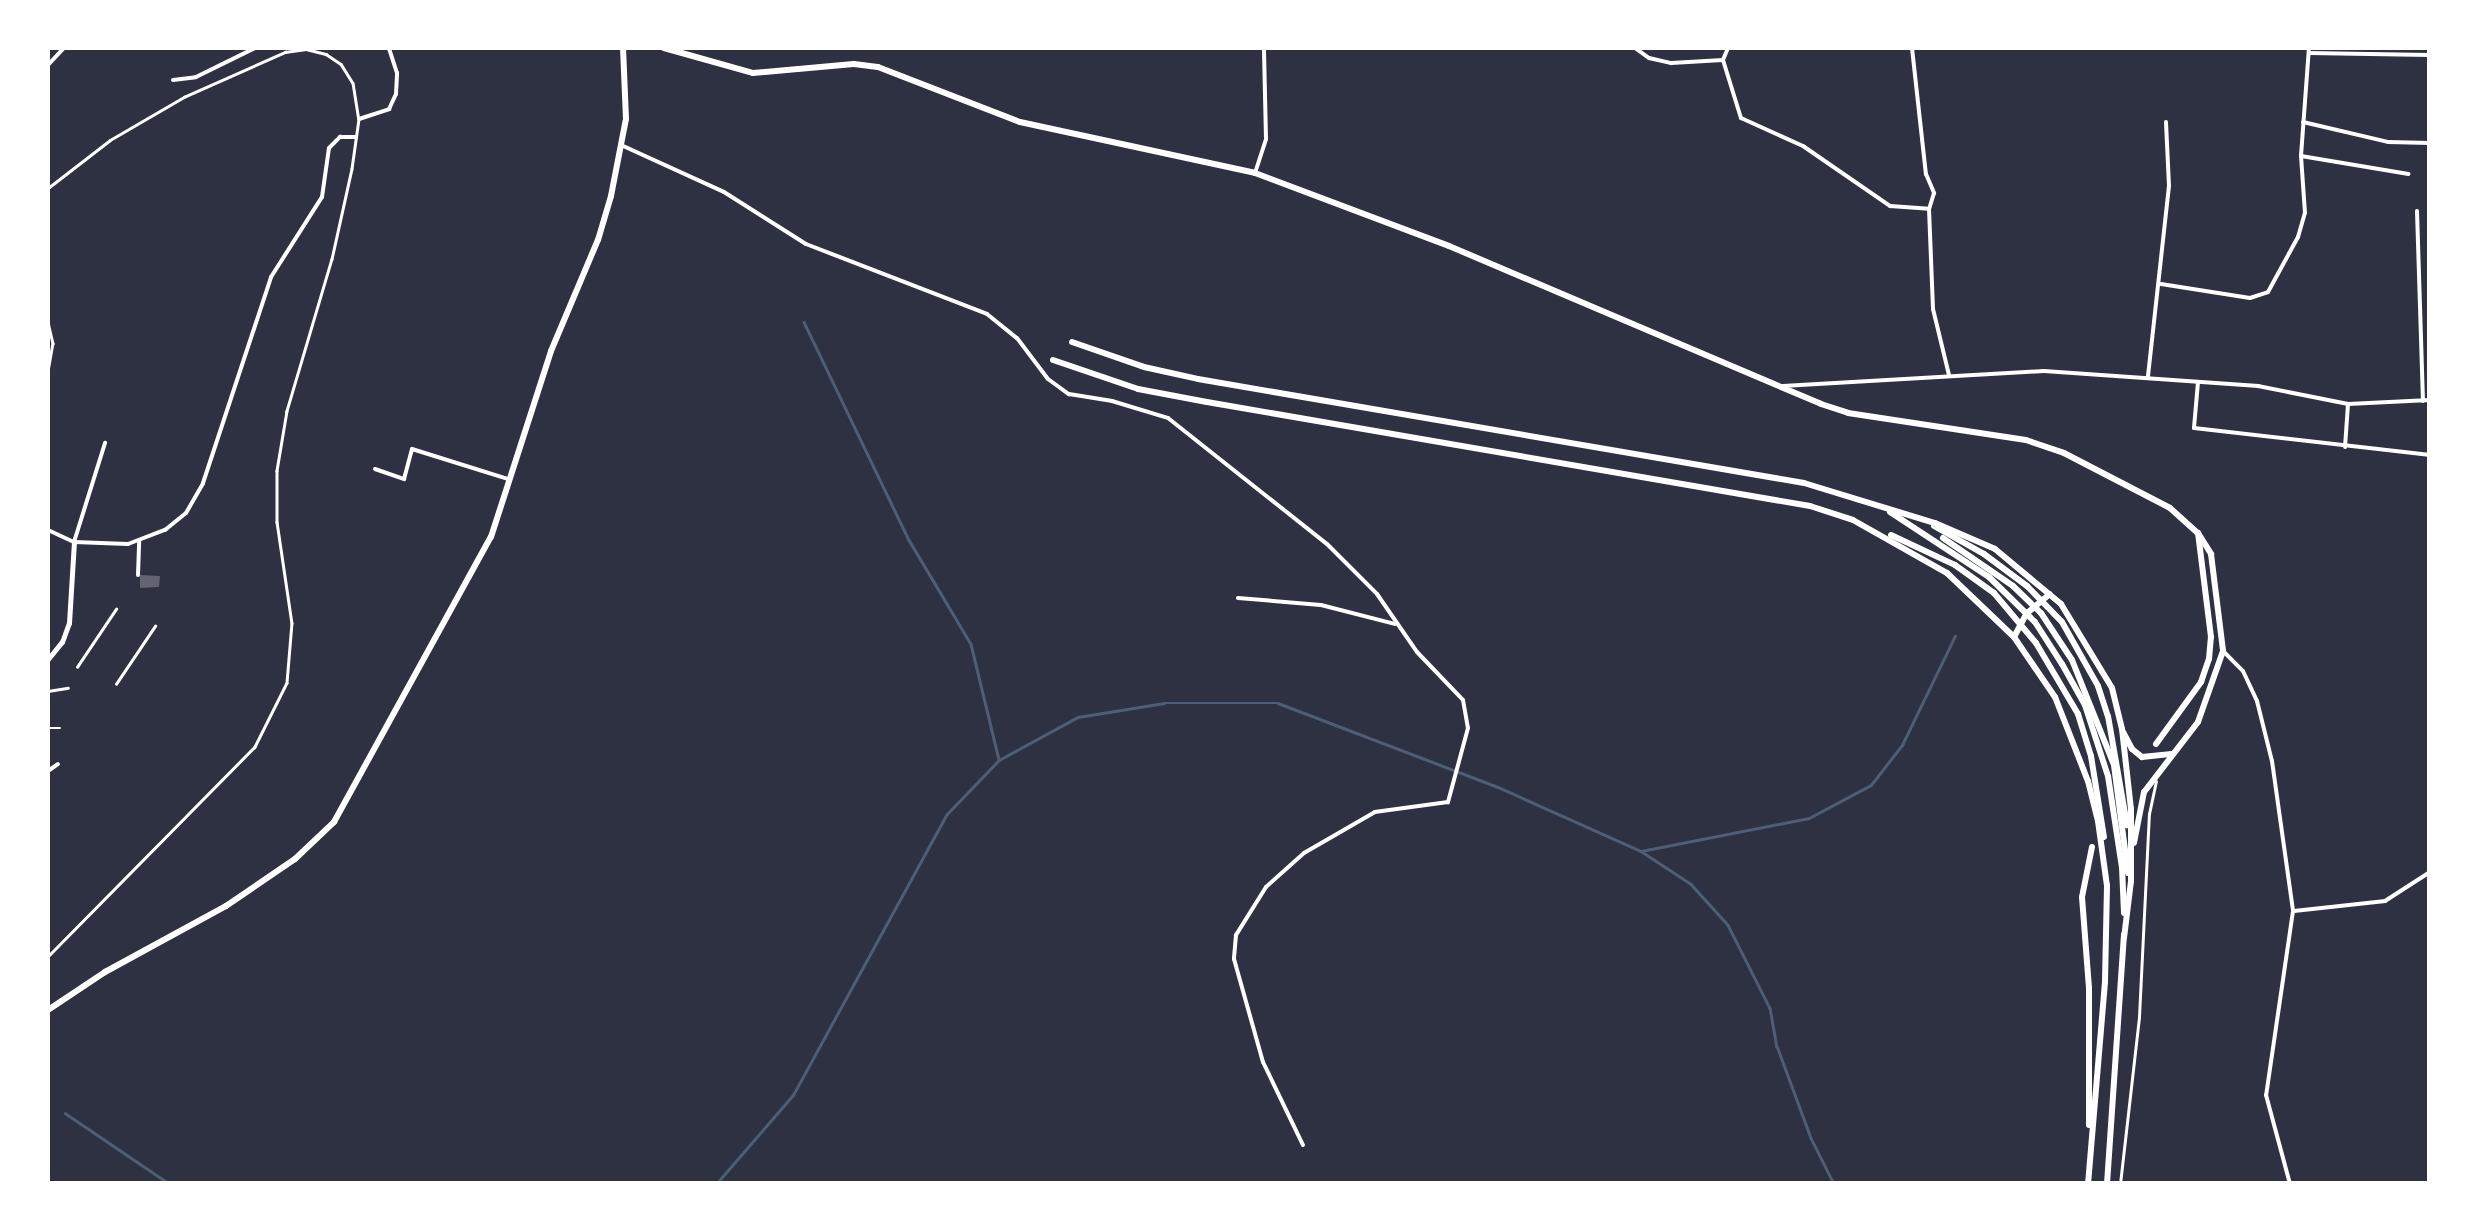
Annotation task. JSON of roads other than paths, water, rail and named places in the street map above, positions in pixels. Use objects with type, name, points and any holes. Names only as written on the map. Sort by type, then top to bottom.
[{"type":"main road","points":[[48,1010],[105,972],[226,906],[295,859],[334,822],[415,670],[480,564],[551,352],[598,240],[626,119],[623,48]]},
{"type":"main road","points":[[664,48],[753,73],[854,64],[878,67],[1020,122],[1254,173],[1449,246],[1778,388],[1848,414],[2026,440],[2064,453],[2170,508],[2198,533],[2214,566],[2223,651],[2198,722],[2140,800],[2124,938],[2107,1184]]},
{"type":"main road","points":[[1072,342],[1127,362],[1198,379],[1734,469],[1839,492],[1912,516],[1995,549],[2050,594],[2078,626],[2103,671],[2132,749],[2142,757],[2170,757]]},
{"type":"main road","points":[[1053,360],[1138,389],[1743,492],[1853,520],[1955,565],[1994,592],[2021,623],[2062,684],[2087,742],[2100,802],[2107,886],[2105,982],[2088,1184]]},
{"type":"main road","points":[[1880,506],[1974,566],[2026,614],[2062,664],[2098,740],[2117,820],[2124,938]]},
{"type":"main road","points":[[1891,509],[1969,554],[2034,606],[2072,660],[2114,765],[2130,894]]},
{"type":"main road","points":[[1912,516],[1984,554],[2042,600],[2075,643],[2108,716],[2125,795],[2131,881]]},
{"type":"main road","points":[[1853,520],[1947,572],[2014,636],[2055,697],[2074,742],[2098,821],[2107,886]]},
{"type":"main road","points":[[2156,744],[2201,682],[2210,659],[2212,636],[2198,533]]},
{"type":"main road","points":[[2014,636],[2026,614],[2050,594]]},
{"type":"main road","points":[[2122,729],[2131,809],[2131,881]]},
{"type":"main road","points":[[2089,1170],[2088,988],[2082,897],[2092,847]]},
{"type":"street","points":[[48,65],[64,48]]},
{"type":"street","points":[[173,80],[196,78],[255,48]]},
{"type":"street","points":[[358,120],[374,118],[389,109],[396,94],[397,73],[389,48]]},
{"type":"street","points":[[1254,173],[1266,140],[1264,48]]},
{"type":"street","points":[[1635,48],[1649,58],[1671,63],[1723,60]]},
{"type":"street","points":[[1728,48],[1723,60],[1741,118],[1803,146],[1890,206],[1930,209]]},
{"type":"street","points":[[1912,48],[1926,174],[1934,193],[1930,209],[1933,310],[1948,375]]},
{"type":"street","points":[[2161,284],[2250,298],[2264,295],[2298,237],[2305,213],[2301,156],[2309,50],[2430,55]]},
{"type":"street","points":[[2148,376],[2169,186],[2166,122]]},
{"type":"street","points":[[2303,122],[2388,142],[2430,142]]},
{"type":"street","points":[[48,530],[74,542],[140,541],[176,522],[195,500],[277,263],[322,198],[329,148],[340,137],[356,137]]},
{"type":"street","points":[[621,145],[677,167],[741,201],[806,244],[987,314],[1017,338],[1048,380],[1063,391],[1162,414],[1255,490],[1308,526],[1377,594],[1395,624],[1453,688],[1467,711],[1464,749],[1448,802],[1375,812],[1304,853],[1266,887],[1236,935],[1233,949],[1263,1062],[1303,1145]]},
{"type":"street","points":[[2301,156],[2408,174]]},
{"type":"street","points":[[1778,388],[2044,370],[2258,386],[2348,404],[2426,400],[2416,210]]},
{"type":"street","points":[[2420,314],[2430,313]]},
{"type":"street","points":[[2198,382],[2194,428],[2430,454]]},
{"type":"street","points":[[2346,447],[2348,404]]},
{"type":"street","points":[[48,659],[62,642],[69,622],[74,542],[105,443]]},
{"type":"street","points":[[375,469],[404,478],[412,450],[510,479]]},
{"type":"street","points":[[138,575],[140,541]]},
{"type":"street","points":[[1238,598],[1322,606],[1395,624]]},
{"type":"street","points":[[2223,651],[2250,684],[2266,736],[2293,911],[2266,1096],[2290,1184]]},
{"type":"street","points":[[48,772],[58,764]]},
{"type":"street","points":[[2293,911],[2386,901],[2430,872]]},
{"type":"lane","points":[[48,188],[110,140],[184,97],[285,52],[306,49],[340,64],[353,83],[356,137],[332,259],[287,411],[276,471],[277,522],[292,636],[290,671],[282,696],[254,747],[48,957]]},
{"type":"lane","points":[[48,322],[52,343],[48,371]]},
{"type":"lane","points":[[2120,1184],[2139,1017],[2149,814],[2158,774],[2170,757]]},
{"type":"waterway","points":[[804,322],[909,540],[971,644],[999,760]]},
{"type":"waterway","points":[[1641,851],[1809,818],[1871,785],[1902,745],[1955,636]]},
{"type":"waterway","points":[[716,1184],[793,1095],[947,814],[999,760],[1078,717],[1164,703],[1278,703],[1498,787],[1641,851],[1691,884],[1728,925],[1770,1008],[1777,1046],[1811,1138],[1834,1184]]},
{"type":"waterway","points":[[65,1113],[170,1184]]}]
